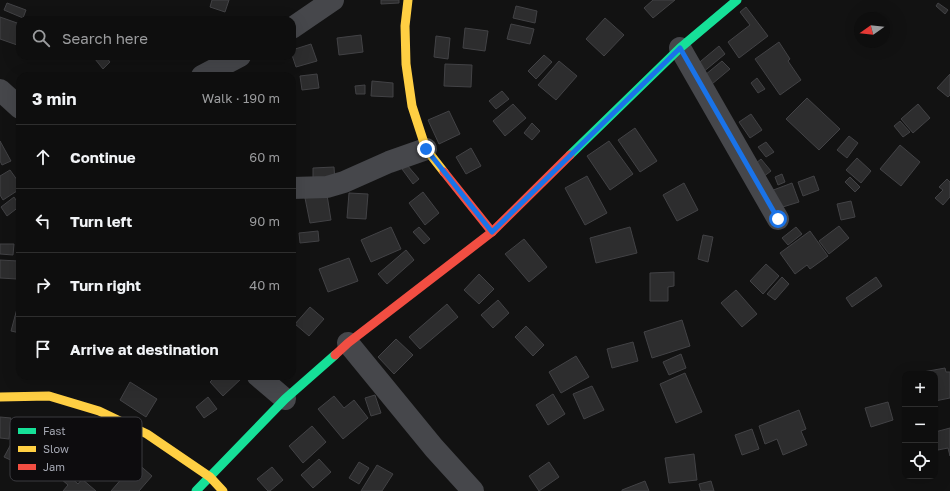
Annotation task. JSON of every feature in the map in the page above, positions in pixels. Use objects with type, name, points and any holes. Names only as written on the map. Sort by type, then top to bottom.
[{"type":"street","points":[[296,25],[333,0]]},
{"type":"street","points":[[408,0],[405,26],[406,64],[412,106],[426,149],[492,232]]},
{"type":"street","points":[[196,491],[285,399],[348,343],[492,232],[680,48],[737,0]]},
{"type":"street","points":[[680,48],[778,219]]},
{"type":"street","points":[[210,72],[232,60]]},
{"type":"street","points":[[0,90],[16,104]]},
{"type":"street","points":[[296,188],[327,187],[344,182],[389,162],[426,149]]},
{"type":"street","points":[[348,343],[434,448],[473,491]]},
{"type":"street","points":[[263,380],[285,399]]},
{"type":"street","points":[[0,397],[49,396],[99,410],[113,417]]},
{"type":"street","points":[[142,432],[210,478],[223,491]]},
{"type":"building","points":[[212,0],[229,0],[225,12],[210,7]]},
{"type":"building","points":[[381,0],[399,0],[399,3],[381,4]]},
{"type":"building","points":[[653,0],[675,0],[653,18],[644,8]]},
{"type":"building","points":[[7,3],[26,10],[24,16],[18,16],[4,10]]},
{"type":"building","points":[[938,3],[948,10],[945,14],[936,6]]},
{"type":"building","points":[[516,6],[537,11],[535,23],[513,18]]},
{"type":"building","points":[[746,7],[768,36],[739,58],[728,42],[750,25],[740,12]]},
{"type":"building","points":[[0,17],[16,23],[16,45],[0,39]]},
{"type":"building","points":[[605,18],[624,35],[604,56],[586,39]]},
{"type":"building","points":[[511,24],[534,29],[530,44],[507,39]]},
{"type":"building","points":[[465,28],[488,31],[485,51],[463,48]]},
{"type":"building","points":[[361,35],[363,52],[339,55],[337,38]]},
{"type":"building","points":[[436,36],[450,38],[448,59],[434,57]]},
{"type":"building","points":[[779,42],[790,59],[788,61],[801,80],[780,95],[755,59]]},
{"type":"building","points":[[311,44],[317,61],[296,67],[294,60],[296,60],[296,49]]},
{"type":"building","points":[[719,46],[725,54],[702,73],[695,66]]},
{"type":"building","points":[[544,55],[552,62],[536,79],[528,71]]},
{"type":"building","points":[[96,60],[108,60],[110,62],[103,69]]},
{"type":"building","points":[[559,61],[577,76],[556,100],[538,85]]},
{"type":"building","points":[[722,61],[730,69],[712,84],[705,75]]},
{"type":"building","points":[[445,64],[472,65],[471,87],[444,86]]},
{"type":"building","points":[[317,74],[319,88],[302,90],[300,76]]},
{"type":"building","points":[[950,74],[950,95],[948,97],[937,88]]},
{"type":"building","points":[[757,78],[765,89],[758,93],[751,83]]},
{"type":"building","points":[[372,81],[393,83],[393,97],[371,96]]},
{"type":"building","points":[[365,85],[365,94],[356,94],[355,86]]},
{"type":"building","points":[[502,91],[509,99],[496,109],[489,101]]},
{"type":"building","points":[[807,98],[840,129],[819,150],[786,119]]},
{"type":"building","points":[[513,104],[526,118],[505,136],[493,121]]},
{"type":"building","points":[[918,104],[930,118],[913,133],[901,119]]},
{"type":"building","points":[[449,111],[460,134],[439,144],[428,120]]},
{"type":"building","points":[[751,114],[762,130],[750,138],[739,122]]},
{"type":"building","points":[[900,121],[910,132],[903,137],[894,126]]},
{"type":"building","points":[[532,123],[540,131],[532,140],[524,133]]},
{"type":"building","points":[[635,128],[657,161],[640,172],[618,140]]},
{"type":"building","points":[[849,136],[858,143],[847,158],[837,150]]},
{"type":"building","points":[[0,141],[11,161],[2,165],[0,161]]},
{"type":"building","points":[[609,141],[633,174],[610,190],[587,156]]},
{"type":"building","points":[[766,142],[774,152],[766,157],[758,147]]},
{"type":"building","points":[[900,145],[920,162],[901,186],[880,169]]},
{"type":"building","points":[[471,148],[481,166],[466,174],[456,157]]},
{"type":"building","points":[[857,158],[871,171],[861,183],[846,170]]},
{"type":"building","points":[[761,159],[771,171],[759,180],[750,168]]},
{"type":"building","points":[[407,165],[419,179],[413,184],[402,169]]},
{"type":"building","points":[[334,167],[335,181],[313,182],[313,168]]},
{"type":"building","points":[[10,170],[16,178],[16,192],[3,200],[0,195],[0,176]]},
{"type":"building","points":[[782,174],[785,182],[778,185],[775,177]]},
{"type":"building","points":[[587,176],[607,213],[585,225],[565,188]]},
{"type":"building","points":[[814,176],[819,190],[803,196],[798,182]]},
{"type":"building","points":[[850,177],[860,187],[855,192],[845,182]]},
{"type":"building","points":[[947,179],[950,182],[950,197],[943,205],[935,198],[943,190],[939,187]]},
{"type":"building","points":[[684,183],[698,210],[677,221],[663,195]]},
{"type":"building","points":[[792,183],[799,202],[773,210],[768,192]]},
{"type":"building","points":[[423,192],[439,213],[425,225],[409,203]]},
{"type":"building","points":[[349,193],[368,194],[366,219],[347,218]]},
{"type":"building","points":[[327,195],[331,220],[310,223],[305,198]]},
{"type":"building","points":[[14,197],[16,200],[16,209],[7,216],[1,207]]},
{"type":"building","points":[[851,201],[855,217],[841,220],[837,204]]},
{"type":"building","points":[[839,226],[849,238],[829,254],[819,241]]},
{"type":"building","points":[[391,227],[401,249],[371,262],[361,240]]},
{"type":"building","points":[[419,227],[430,239],[424,244],[413,232]]},
{"type":"building","points":[[630,227],[637,253],[596,263],[590,238]]},
{"type":"building","points":[[796,227],[802,234],[788,245],[782,238]]},
{"type":"building","points":[[318,231],[319,241],[300,243],[299,233]]},
{"type":"building","points":[[810,231],[828,256],[810,269],[807,265],[795,274],[780,253]]},
{"type":"building","points":[[703,235],[713,237],[708,262],[698,259]]},
{"type":"building","points":[[524,239],[547,267],[529,282],[505,254]]},
{"type":"building","points":[[0,244],[14,244],[13,255],[0,254]]},
{"type":"building","points":[[406,250],[414,260],[387,284],[378,274]]},
{"type":"building","points":[[349,258],[358,281],[328,292],[319,269]]},
{"type":"building","points":[[0,260],[16,261],[16,279],[0,278]]},
{"type":"building","points":[[766,264],[779,276],[763,294],[750,281]]},
{"type":"building","points":[[674,272],[674,286],[668,287],[668,301],[650,301],[650,273]]},
{"type":"building","points":[[479,274],[494,289],[479,304],[464,290]]},
{"type":"building","points":[[782,277],[789,284],[775,300],[767,294]]},
{"type":"building","points":[[876,277],[882,286],[852,307],[846,298]]},
{"type":"building","points":[[736,290],[757,314],[742,327],[721,303]]},
{"type":"building","points":[[498,300],[509,313],[493,328],[481,315]]},
{"type":"building","points":[[447,304],[458,317],[420,349],[409,337]]},
{"type":"building","points":[[310,307],[324,319],[309,336],[296,325],[296,323]]},
{"type":"building","points":[[16,312],[16,332],[11,331]]},
{"type":"building","points":[[682,320],[690,346],[652,358],[644,332]]},
{"type":"building","points":[[526,326],[544,345],[533,356],[515,337]]},
{"type":"building","points":[[396,339],[413,355],[394,374],[378,357]]},
{"type":"building","points":[[633,342],[638,361],[612,368],[607,349]]},
{"type":"building","points":[[681,354],[686,368],[669,375],[663,362]]},
{"type":"building","points":[[576,356],[589,377],[561,393],[549,372]]},
{"type":"building","points":[[945,368],[946,372],[950,372],[950,398],[938,400],[938,371],[928,371]]},
{"type":"building","points":[[685,373],[702,412],[676,423],[660,384]]},
{"type":"building","points":[[212,380],[240,380],[223,396],[210,382]]},
{"type":"building","points":[[130,382],[157,399],[146,417],[120,400]]},
{"type":"building","points":[[592,386],[604,410],[584,419],[573,394]]},
{"type":"building","points":[[553,394],[565,414],[548,425],[536,405]]},
{"type":"building","points":[[375,395],[381,413],[371,416],[365,398]]},
{"type":"building","points":[[334,396],[344,408],[354,400],[368,418],[343,439],[318,409]]},
{"type":"building","points":[[208,397],[217,409],[204,418],[196,407]]},
{"type":"building","points":[[888,402],[893,420],[871,427],[865,408]]},
{"type":"building","points":[[799,410],[806,429],[801,431],[807,445],[783,455],[777,439],[765,444],[759,426]]},
{"type":"building","points":[[0,417],[10,418],[9,439],[0,438]]},
{"type":"building","points":[[312,426],[326,442],[303,463],[289,446]]},
{"type":"building","points":[[950,428],[950,456],[948,448],[938,450],[938,431]]},
{"type":"building","points":[[752,429],[759,449],[742,455],[735,435]]},
{"type":"building","points":[[10,446],[10,460],[4,457]]},
{"type":"building","points":[[694,454],[697,480],[669,483],[665,458]]},
{"type":"building","points":[[319,459],[331,472],[313,488],[301,475]]},
{"type":"building","points":[[359,462],[369,468],[359,484],[349,478]]},
{"type":"building","points":[[549,462],[559,477],[539,491],[529,476]]},
{"type":"building","points":[[377,465],[393,474],[382,491],[361,491]]},
{"type":"building","points":[[142,467],[152,476],[139,491],[111,491],[120,481],[142,481]]},
{"type":"building","points":[[272,467],[283,480],[268,491],[257,479]]},
{"type":"building","points":[[63,481],[75,481],[78,484],[80,481],[84,481],[96,491],[63,491],[68,485]]},
{"type":"building","points":[[645,481],[649,491],[622,491],[622,490]]},
{"type":"building","points":[[711,481],[714,491],[701,491],[699,484]]},
{"type":"traffic: fast","points":[[570,155],[680,48],[737,0]]},
{"type":"traffic: fast","points":[[196,491],[285,399],[335,355]]},
{"type":"traffic: slow","points":[[408,0],[405,26],[406,64],[412,106],[426,149],[444,172]]},
{"type":"traffic: slow","points":[[0,397],[49,396],[99,411],[112,417]]},
{"type":"traffic: slow","points":[[142,432],[210,477],[223,491]]},
{"type":"traffic: jam","points":[[335,355],[348,343],[492,232],[570,155]]},
{"type":"traffic: jam","points":[[444,172],[492,232]]},
{"type":"route","points":[[426,149],[492,232],[680,48],[778,219]]}]
